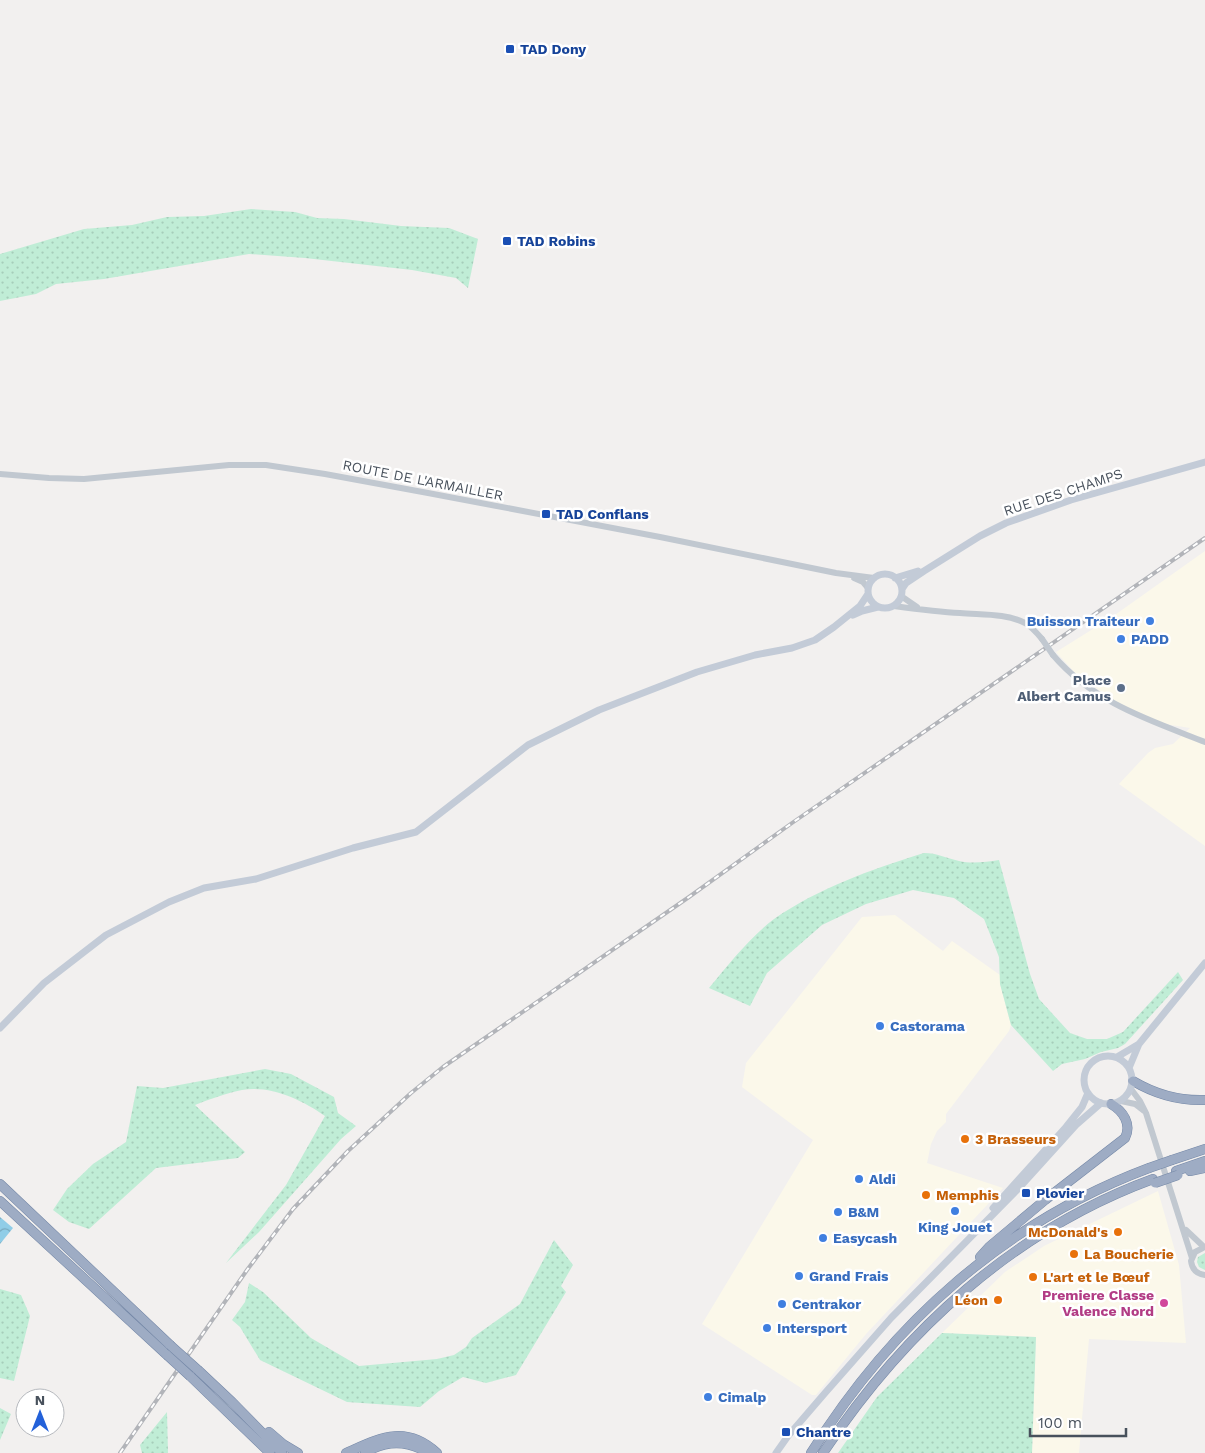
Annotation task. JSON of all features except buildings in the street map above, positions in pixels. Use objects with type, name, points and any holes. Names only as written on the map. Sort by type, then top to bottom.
[{"type":"highway","points":[[1132,1085],[1171,1097],[1205,1100]]},
{"type":"highway","points":[[811,1453],[832,1421],[867,1375],[907,1328],[958,1280],[989,1247],[1045,1200],[1125,1138],[1128,1129],[1126,1120],[1121,1111],[1111,1104]]},
{"type":"highway","points":[[958,1280],[999,1248],[1061,1208],[1098,1189],[1149,1168],[1205,1149]]},
{"type":"highway","points":[[823,1453],[856,1405],[874,1383],[932,1320],[962,1292],[999,1262],[1047,1230],[1118,1192],[1177,1173],[1205,1161]]},
{"type":"highway","points":[[1177,1173],[1205,1168]]},
{"type":"highway","points":[[0,1184],[283,1449],[298,1453]]},
{"type":"highway","points":[[0,1201],[167,1354],[270,1453]]},
{"type":"highway","points":[[346,1453],[386,1436],[398,1435],[417,1439],[437,1453]]},
{"type":"highway","points":[[365,1453],[383,1444],[395,1443],[408,1444],[428,1453]]},
{"type":"main road","name":"RUE DES CHAMPS","points":[[902,592],[914,577],[1006,523],[1038,511],[1205,462]]},
{"type":"main road","name":"RUE DES CHAMPS","points":[[896,578],[937,562]]},
{"type":"main road","points":[[0,1028],[44,983],[106,935],[169,902],[204,888],[256,879],[353,848],[416,832],[528,745],[590,714],[697,672],[755,655],[799,646],[815,640],[860,606],[874,578],[884,574],[896,578],[902,592],[894,606],[862,611],[842,621]]},
{"type":"main road","points":[[868,591],[874,604],[879,607]]},
{"type":"main road","points":[[1129,1068],[1139,1044],[1205,963]]},
{"type":"main road","points":[[1117,1058],[1139,1044]]},
{"type":"main road","points":[[1104,1056],[1122,1060],[1129,1068],[1132,1085],[1121,1100],[1111,1104],[1100,1103],[1088,1093],[1084,1079],[1090,1064],[1104,1056]]},
{"type":"main road","points":[[960,1247],[972,1231],[1066,1127],[1082,1107],[1088,1093]]},
{"type":"main road","points":[[778,1453],[863,1355],[891,1318],[1008,1200],[1077,1124],[1100,1103]]},
{"type":"street","name":"ROUTE DE L'ARMAILLER","points":[[0,474],[84,479],[229,465],[266,465],[660,536],[836,573],[874,578]]},
{"type":"street","name":"ROUTE DE L'ARMAILLER","points":[[836,573],[860,580],[868,591]]},
{"type":"street","points":[[902,592],[911,604],[928,610]]},
{"type":"street","points":[[894,606],[984,614],[1014,619],[1029,626],[1042,639],[1053,655],[1076,678],[1108,701],[1123,709],[1205,742]]},
{"type":"street","points":[[1132,1085],[1146,1112],[1184,1227],[1192,1264],[1195,1270],[1205,1275]]},
{"type":"street","points":[[1121,1100],[1135,1104],[1146,1112]]},
{"type":"street","points":[[1184,1227],[1204,1247],[1195,1252],[1192,1258]]},
{"type":"shaded area","points":[[1205,551],[1205,846],[1119,784],[1148,753],[1155,748],[1173,744],[1190,728],[1165,724],[1121,705],[1077,675],[1056,652],[1112,617]]},
{"type":"shaded area","points":[[895,915],[943,951],[952,941],[1000,975],[1000,984],[1011,1025],[1009,1031],[946,1114],[946,1122],[937,1131],[931,1144],[927,1163],[1003,1188],[866,1334],[816,1395],[812,1395],[702,1324],[813,1140],[742,1087],[746,1063],[862,917]]},
{"type":"shaded area","points":[[1158,1191],[1179,1265],[1186,1343],[1089,1339],[1079,1453],[1032,1453],[1036,1337],[942,1333],[1005,1272],[1044,1246]]},
{"type":"green space","points":[[251,209],[295,212],[317,218],[344,219],[401,226],[449,228],[478,239],[468,288],[456,278],[412,270],[249,254],[104,279],[56,284],[36,294],[0,301],[0,254],[84,229],[132,225],[167,217],[204,216]]},
{"type":"green space","points":[[924,853],[969,862],[999,860],[1030,974],[1039,999],[1070,1033],[1087,1039],[1107,1039],[1123,1032],[1178,972],[1183,980],[1125,1044],[1085,1059],[1062,1064],[1053,1071],[1011,1025],[1000,984],[999,957],[984,919],[954,898],[913,890],[866,904],[822,925],[767,973],[750,1006],[709,988],[756,934],[791,908],[846,880]]},
{"type":"green space","points":[[265,1069],[291,1074],[334,1097],[338,1113],[356,1126],[341,1139],[259,1232],[226,1263],[286,1185],[325,1116],[306,1104],[286,1095],[264,1090],[242,1090],[218,1096],[195,1105],[245,1152],[238,1158],[156,1168],[89,1229],[69,1222],[53,1210],[67,1189],[93,1164],[126,1142],[137,1086],[163,1088]]},
{"type":"green space","points":[[554,1240],[573,1265],[561,1286],[566,1292],[516,1375],[486,1383],[463,1377],[439,1391],[420,1407],[347,1402],[260,1360],[240,1327],[232,1320],[245,1302],[249,1283],[263,1292],[311,1338],[359,1366],[437,1359],[454,1355],[466,1347],[472,1338],[520,1304]]},
{"type":"green space","points":[[1205,1253],[1205,1270],[1199,1267],[1197,1262],[1198,1257]]},
{"type":"green space","points":[[0,1289],[21,1295],[30,1316],[14,1381],[0,1378]]},
{"type":"green space","points":[[942,1333],[1036,1337],[1032,1453],[838,1453],[877,1397]]},
{"type":"green space","points":[[0,1408],[11,1414],[0,1440]]},
{"type":"green space","points":[[167,1412],[168,1453],[142,1453],[140,1445]]},
{"type":"water","points":[[0,1217],[13,1228],[0,1244]]},
{"type":"railway","points":[[120,1453],[247,1270],[293,1209],[348,1151],[411,1093],[443,1067],[689,897],[792,823],[1205,538]]},
{"type":"place","name":"TAD Dony","points":[[510,49]]},
{"type":"place","name":"TAD Robins","points":[[507,241]]},
{"type":"place","name":"TAD Conflans","points":[[546,514]]},
{"type":"place","name":"Buisson Traiteur","points":[[1150,621]]},
{"type":"place","name":"PADD","points":[[1121,639]]},
{"type":"place","name":"Place Albert Camus","points":[[1121,688]]},
{"type":"place","name":"Castorama","points":[[880,1026]]},
{"type":"place","name":"3 Brasseurs","points":[[965,1139]]},
{"type":"place","name":"Aldi","points":[[859,1179]]},
{"type":"place","name":"Plovier","points":[[1026,1193]]},
{"type":"place","name":"Memphis","points":[[926,1195]]},
{"type":"place","name":"King Jouet","points":[[955,1211]]},
{"type":"place","name":"B&M","points":[[838,1212]]},
{"type":"place","name":"McDonald's","points":[[1118,1232]]},
{"type":"place","name":"Easycash","points":[[823,1238]]},
{"type":"place","name":"La Boucherie","points":[[1074,1254]]},
{"type":"place","name":"Grand Frais","points":[[799,1276]]},
{"type":"place","name":"L'art et le Bœuf","points":[[1033,1277]]},
{"type":"place","name":"Léon","points":[[998,1300]]},
{"type":"place","name":"Premiere Classe Valence Nord","points":[[1164,1303]]},
{"type":"place","name":"Centrakor","points":[[782,1304]]},
{"type":"place","name":"Intersport","points":[[767,1328]]},
{"type":"place","name":"Cimalp","points":[[708,1397]]},
{"type":"place","name":"Chantre","points":[[786,1432]]}]
